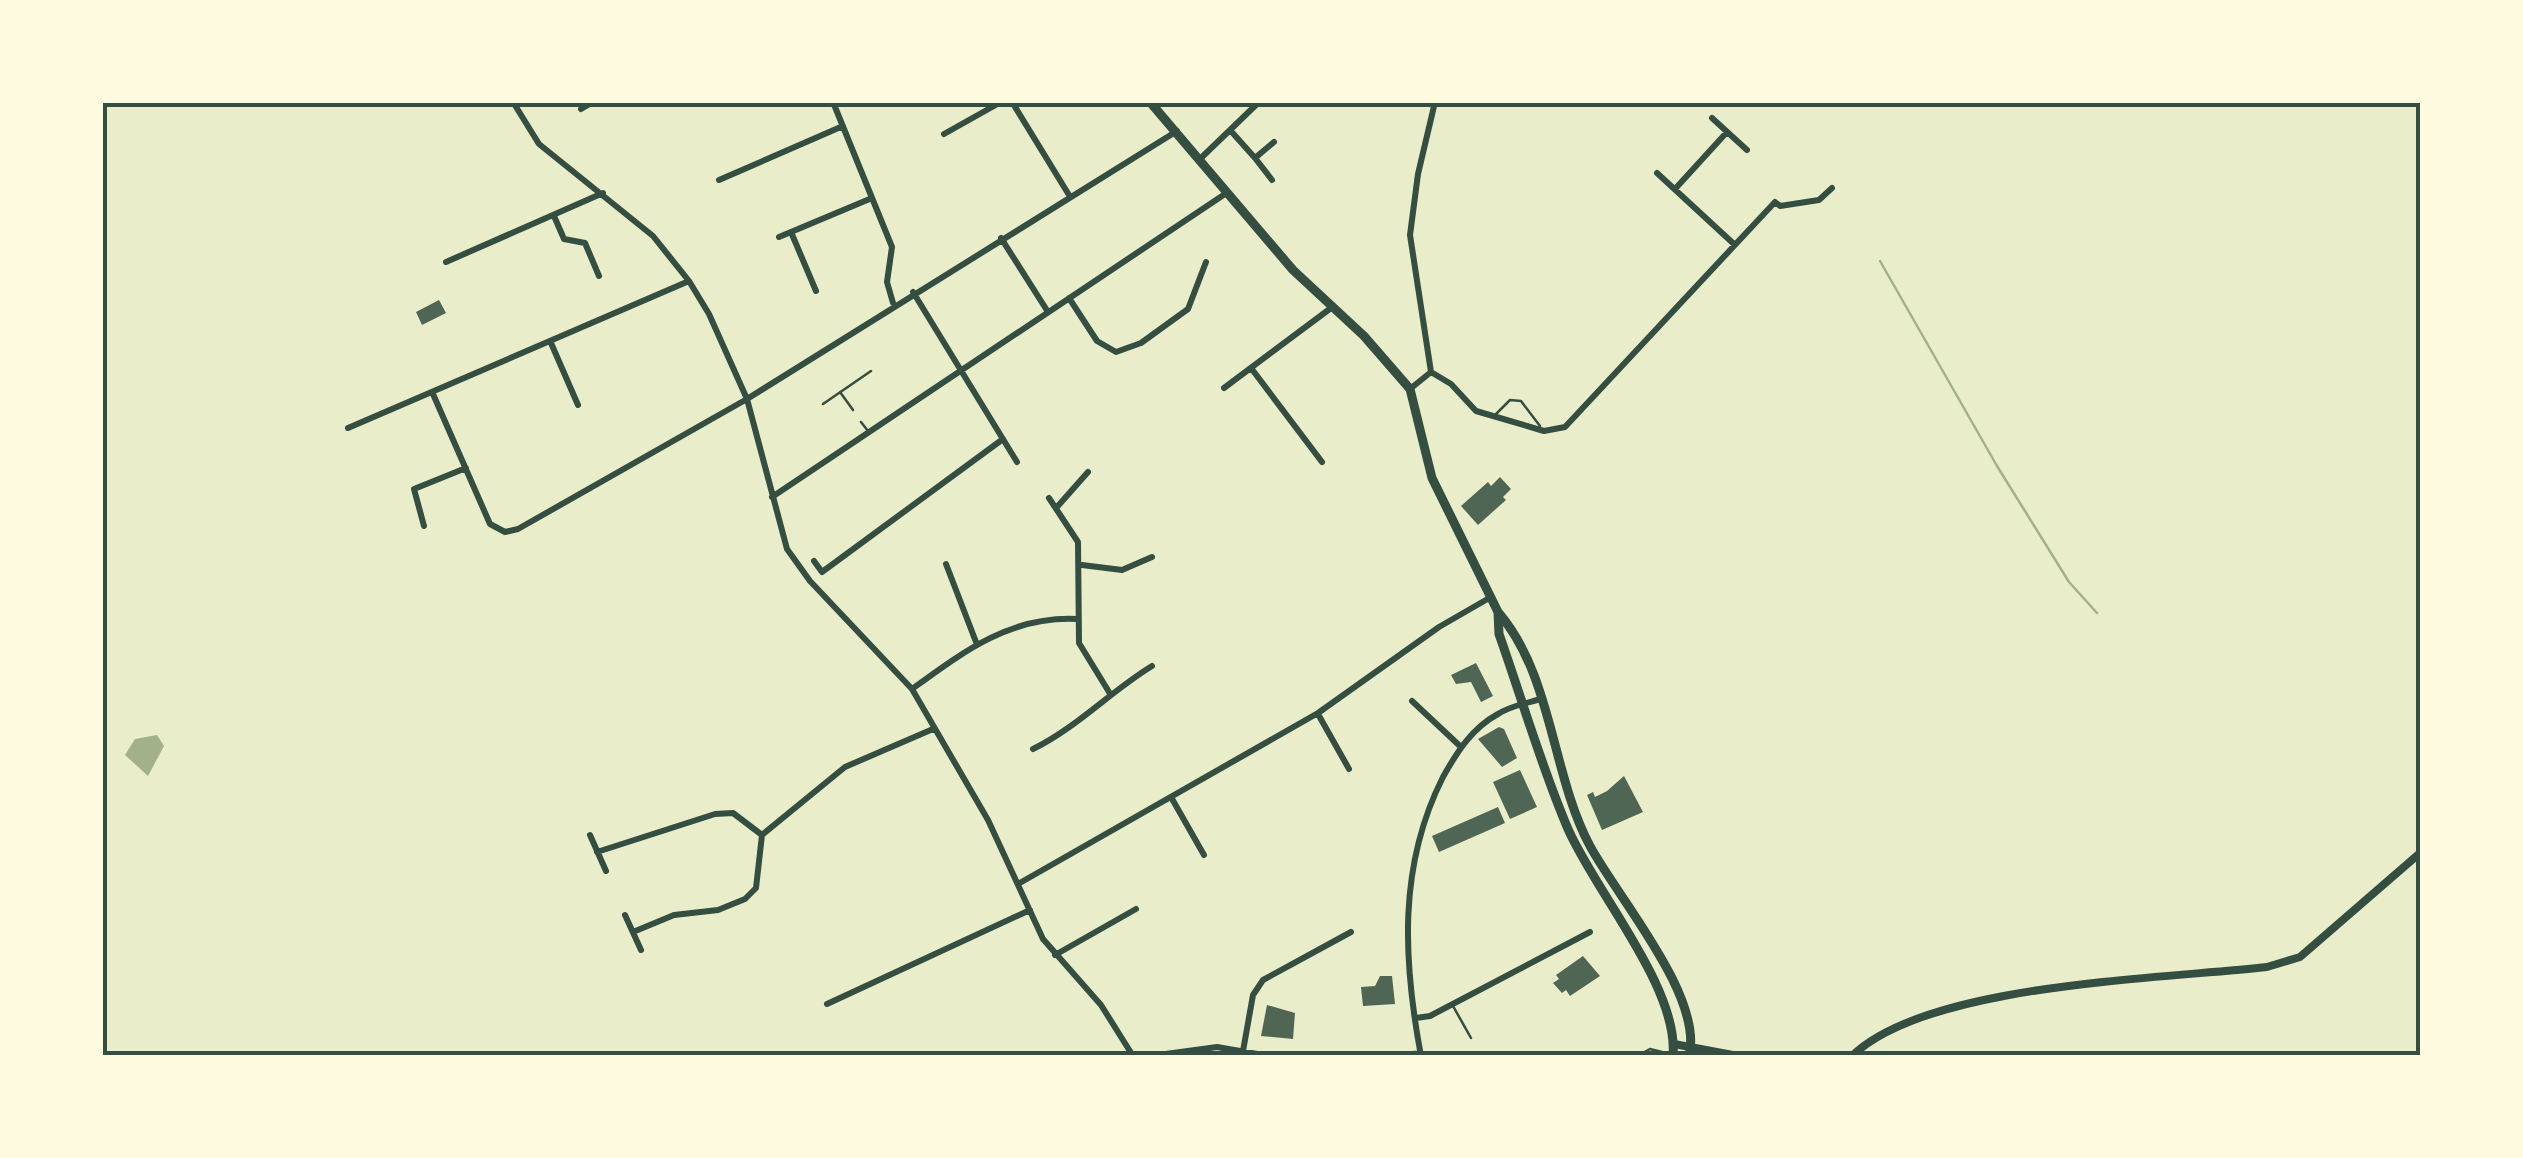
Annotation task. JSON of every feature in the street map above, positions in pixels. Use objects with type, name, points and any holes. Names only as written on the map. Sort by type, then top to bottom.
[{"type":"main road","points":[[1150,102],[1331,308],[1410,389],[1432,478],[1498,612],[1513,630],[1541,699],[1579,826],[1680,996],[1690,1051]]},
{"type":"main road","points":[[1498,612],[1499,634],[1569,831],[1591,876],[1657,984],[1674,1051]]},
{"type":"street","points":[[513,102],[539,144],[653,236],[689,281],[709,314],[747,399],[772,497],[794,558],[912,689],[988,820],[1055,955],[1100,1005],[1133,1056]]},
{"type":"street","points":[[581,108],[594,102]]},
{"type":"street","points":[[833,102],[892,247],[887,282],[893,304]]},
{"type":"street","points":[[944,134],[1001,102]]},
{"type":"street","points":[[1012,102],[1069,196]]},
{"type":"street","points":[[1201,158],[1258,102]]},
{"type":"street","points":[[1431,372],[1410,235],[1418,174],[1435,102]]},
{"type":"street","points":[[1712,118],[1747,150]]},
{"type":"street","points":[[719,180],[843,126]]},
{"type":"street","points":[[1230,130],[1272,180]]},
{"type":"street","points":[[433,394],[490,524],[505,532],[518,529],[747,399],[893,304],[1177,131]]},
{"type":"street","points":[[1675,189],[1728,132]]},
{"type":"street","points":[[1254,158],[1274,142]]},
{"type":"street","points":[[1657,174],[1735,244]]},
{"type":"street","points":[[1431,372],[1451,384],[1465,403],[1493,417],[1544,431],[1565,428],[1775,202],[1780,206],[1805,205],[1832,188]]},
{"type":"street","points":[[772,497],[1228,192]]},
{"type":"street","points":[[446,262],[604,193]]},
{"type":"street","points":[[780,237],[872,198]]},
{"type":"street","points":[[554,216],[564,239],[586,243],[600,276]]},
{"type":"street","points":[[791,232],[816,290]]},
{"type":"street","points":[[1001,238],[1048,312]]},
{"type":"street","points":[[1069,298],[1097,341],[1116,352],[1141,343],[1188,308],[1206,262]]},
{"type":"street","points":[[348,428],[689,281]]},
{"type":"street","points":[[913,292],[1017,462]]},
{"type":"street","points":[[1224,388],[1331,308]]},
{"type":"street","points":[[550,342],[578,406]]},
{"type":"street","points":[[1251,368],[1322,462]]},
{"type":"street","points":[[1410,389],[1431,372]]},
{"type":"street","points":[[814,561],[822,572],[1002,439]]},
{"type":"street","points":[[424,526],[414,489],[466,468]]},
{"type":"street","points":[[1057,507],[1088,472]]},
{"type":"street","points":[[1049,498],[1078,542],[1082,565],[1076,619],[1079,642],[1109,692]]},
{"type":"street","points":[[1082,565],[1122,570],[1152,557]]},
{"type":"street","points":[[946,564],[976,642]]},
{"type":"street","points":[[1018,884],[1318,713],[1440,627],[1491,597]]},
{"type":"street","points":[[912,689],[976,642],[1028,621],[1076,619]]},
{"type":"street","points":[[1033,749],[1055,738],[1109,692],[1152,666]]},
{"type":"street","points":[[1394,1056],[1421,1054],[1407,935],[1409,879],[1424,823],[1461,746],[1497,714],[1541,699]]},
{"type":"street","points":[[1412,701],[1461,746]]},
{"type":"street","points":[[1318,713],[1349,769]]},
{"type":"street","points":[[633,932],[674,914],[718,910],[744,899],[756,888],[762,835],[845,767],[933,729]]},
{"type":"street","points":[[1171,797],[1204,855]]},
{"type":"street","points":[[597,852],[714,814],[733,814],[762,835]]},
{"type":"street","points":[[590,835],[606,871]]},
{"type":"street","points":[[1852,1056],[1888,1031],[1990,998],[2267,967],[2300,958],[2420,854]]},
{"type":"street","points":[[1055,955],[1136,909]]},
{"type":"street","points":[[828,1004],[1030,910]]},
{"type":"street","points":[[625,916],[641,950]]},
{"type":"street","points":[[1243,1051],[1253,995],[1263,980],[1351,932]]},
{"type":"street","points":[[1416,1018],[1452,1004],[1590,932]]},
{"type":"street","points":[[1151,1056],[1194,1048],[1269,1056]]},
{"type":"street","points":[[1674,1051],[1738,1056]]},
{"type":"lane","points":[[823,404],[871,371]]},
{"type":"lane","points":[[840,392],[853,410]]},
{"type":"lane","points":[[1493,417],[1510,400],[1521,402],[1544,431]]},
{"type":"lane","points":[[862,422],[868,432]]},
{"type":"lane","points":[[1452,1004],[1471,1038]]},
{"type":"path","points":[[1637,1056],[1650,1049],[1674,1051]]},
{"type":"shaded area","points":[[157,735],[164,746],[148,776],[125,755],[135,739]]},
{"type":"building","points":[[439,300],[446,313],[422,325],[416,312]]},
{"type":"building","points":[[1500,477],[1511,489],[1503,497],[1506,500],[1478,525],[1461,506],[1488,482],[1491,486]]},
{"type":"building","points":[[1476,663],[1493,696],[1481,702],[1471,682],[1456,684],[1451,675]]},
{"type":"building","points":[[1499,727],[1504,729],[1517,758],[1502,767],[1478,739]]},
{"type":"building","points":[[1520,770],[1537,807],[1510,819],[1493,782]]},
{"type":"building","points":[[1624,776],[1643,812],[1602,830],[1587,795],[1593,792],[1595,797],[1607,791]]},
{"type":"building","points":[[1498,807],[1505,823],[1439,852],[1432,836]]},
{"type":"building","points":[[1583,956],[1600,976],[1570,996],[1566,990],[1562,993],[1553,983],[1559,979],[1556,975]]},
{"type":"building","points":[[1380,976],[1392,976],[1395,1004],[1363,1006],[1361,987],[1375,986]]},
{"type":"building","points":[[1267,1005],[1295,1013],[1293,1039],[1261,1036]]},
{"type":"waterway","points":[[1880,261],[1997,466],[2069,582],[2097,613]]}]
